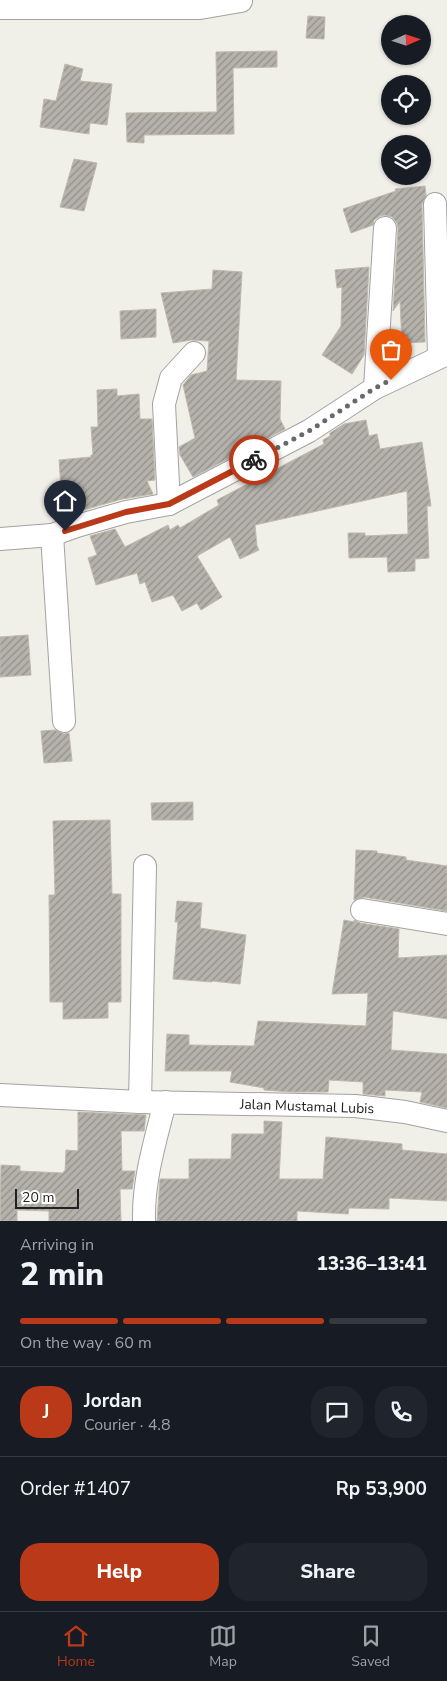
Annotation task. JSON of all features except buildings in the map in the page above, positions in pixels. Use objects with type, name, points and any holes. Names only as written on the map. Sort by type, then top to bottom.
[{"type":"street","points":[[0,8],[32,4],[200,8],[241,2]]},
{"type":"street","points":[[0,539],[52,535],[126,512],[169,504],[309,431],[375,388],[443,356],[435,204]]},
{"type":"street","points":[[375,388],[384,228]]},
{"type":"street","points":[[169,504],[164,404],[171,378],[194,353]]},
{"type":"street","points":[[52,535],[64,721]]},
{"type":"street","points":[[140,1102],[145,866]]},
{"type":"street","points":[[362,910],[447,924]]},
{"type":"street","name":"Jalan Mustamal Lubis","points":[[0,1095],[140,1102],[355,1106],[405,1112],[447,1121]]},
{"type":"street","points":[[144,1221],[148,1168],[165,1102]]},
{"type":"way so far","points":[[254,460],[309,431],[375,388],[391,380]]},
{"type":"route","points":[[65,531],[126,512],[169,504],[254,460]]}]
